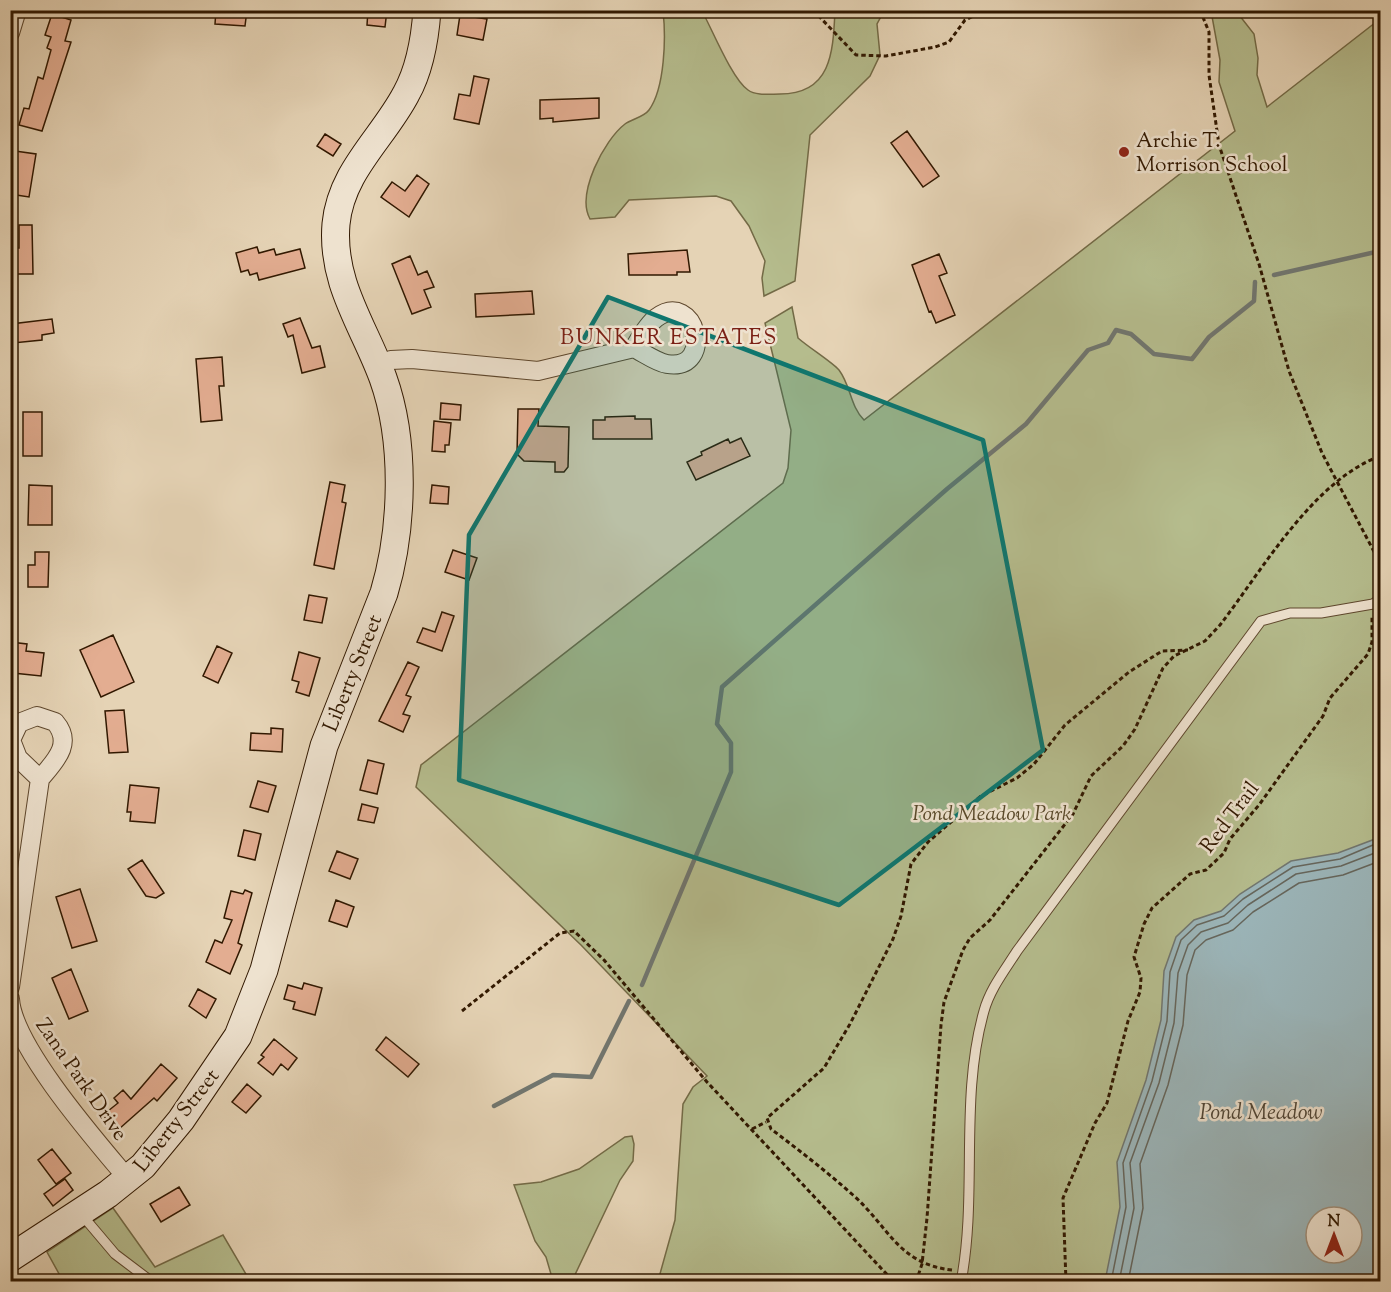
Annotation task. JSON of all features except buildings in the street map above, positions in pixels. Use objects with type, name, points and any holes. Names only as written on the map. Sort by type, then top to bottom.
[{"type":"main road","name":"Liberty Street","points":[[10,1258],[80,1214],[128,1179],[156,1151],[224,1059],[247,1018],[264,970],[324,746],[384,593],[395,535],[399,462],[393,412],[378,365],[340,278],[336,225],[340,203],[354,170],[393,115],[412,82],[420,56],[427,10]]},
{"type":"street","points":[[10,33],[17,10]]},
{"type":"street","points":[[378,365],[391,360],[412,359],[538,371],[634,348]]},
{"type":"street","points":[[10,987],[40,779]]},
{"type":"street","name":"Zana Park Drive","points":[[10,999],[14,1020],[27,1047],[128,1179]]},
{"type":"lane","points":[[961,1281],[970,1213],[971,1108],[976,1049],[984,1010],[995,986],[1017,951],[1186,724],[1251,630],[1271,616],[1321,613],[1377,601]]},
{"type":"lane","points":[[80,1214],[115,1254],[152,1281]]},
{"type":"path","points":[[813,10],[833,34],[856,55],[886,56],[935,47],[949,42],[965,20],[987,10]]},
{"type":"path","points":[[1200,10],[1209,32],[1209,75],[1219,146],[1259,264],[1288,371],[1303,410],[1337,482],[1380,563]]},
{"type":"path","name":"Red Trail","points":[[1066,1281],[1063,1198],[1095,1123],[1107,1103],[1128,1021],[1140,992],[1141,978],[1134,957],[1144,924],[1152,908],[1190,874],[1206,870],[1224,853],[1230,838],[1259,804],[1323,716],[1330,698],[1368,654],[1372,642],[1377,601]]},
{"type":"path","points":[[752,1129],[766,1122],[771,1111],[824,1068],[850,1024],[893,939],[901,916],[911,864],[928,842],[965,807],[981,796],[1017,778],[1034,764],[1065,725],[1129,672],[1162,651],[1190,650]]},
{"type":"path","points":[[462,1011],[560,933],[574,931],[604,960],[707,1082],[894,1281]]},
{"type":"path","points":[[766,1122],[771,1129],[869,1210],[884,1232],[907,1255],[932,1267],[963,1271]]},
{"type":"highlighted area","points":[[608,297],[983,440],[1043,750],[839,905],[459,780],[469,535]]},
{"type":"green space","points":[[663,11],[702,11],[735,76],[742,84],[751,92],[780,94],[797,92],[810,87],[820,78],[830,55],[835,11],[884,11],[877,24],[880,55],[870,76],[810,135],[795,281],[764,296],[762,278],[765,261],[749,226],[731,201],[716,196],[629,200],[615,217],[590,219],[587,208],[589,182],[601,154],[625,124],[649,110],[658,89],[663,62]]},
{"type":"green space","name":"Pond Meadow Park","points":[[1211,11],[1236,11],[1254,34],[1258,58],[1257,75],[1267,107],[1380,19],[1380,1281],[658,1281],[675,1220],[683,1104],[693,1087],[707,1076],[581,945],[416,787],[421,765],[783,483],[788,468],[791,430],[765,323],[792,307],[798,338],[839,370],[856,409],[864,420],[1235,131],[1219,82],[1220,60]]},
{"type":"green space","points":[[632,1136],[633,1161],[620,1180],[572,1281],[553,1281],[546,1257],[535,1241],[514,1185],[541,1182],[579,1169],[625,1137]]},
{"type":"green space","points":[[113,1208],[155,1267],[223,1235],[250,1281],[63,1281],[47,1252]]},
{"type":"water","name":"Pond Meadow","points":[[1380,833],[1380,1281],[1105,1281],[1120,1207],[1117,1162],[1146,1080],[1161,1020],[1164,971],[1176,937],[1194,920],[1221,911],[1240,894],[1291,861],[1338,853],[1375,839]]},
{"type":"waterway","points":[[1274,275],[1380,251]]},
{"type":"waterway","points":[[642,985],[731,772],[731,743],[717,724],[722,687],[947,489],[1026,424],[1088,350],[1108,343],[1116,330],[1131,334],[1154,354],[1192,359],[1209,337],[1254,301],[1255,282]]},
{"type":"waterway","points":[[494,1106],[553,1075],[591,1077],[629,1001]]},
{"type":"place","name":"Archie T. Morrison School","points":[[1124,152]]},
{"type":"district","name":"BUNKER ESTATES","points":[[669,336]]}]
